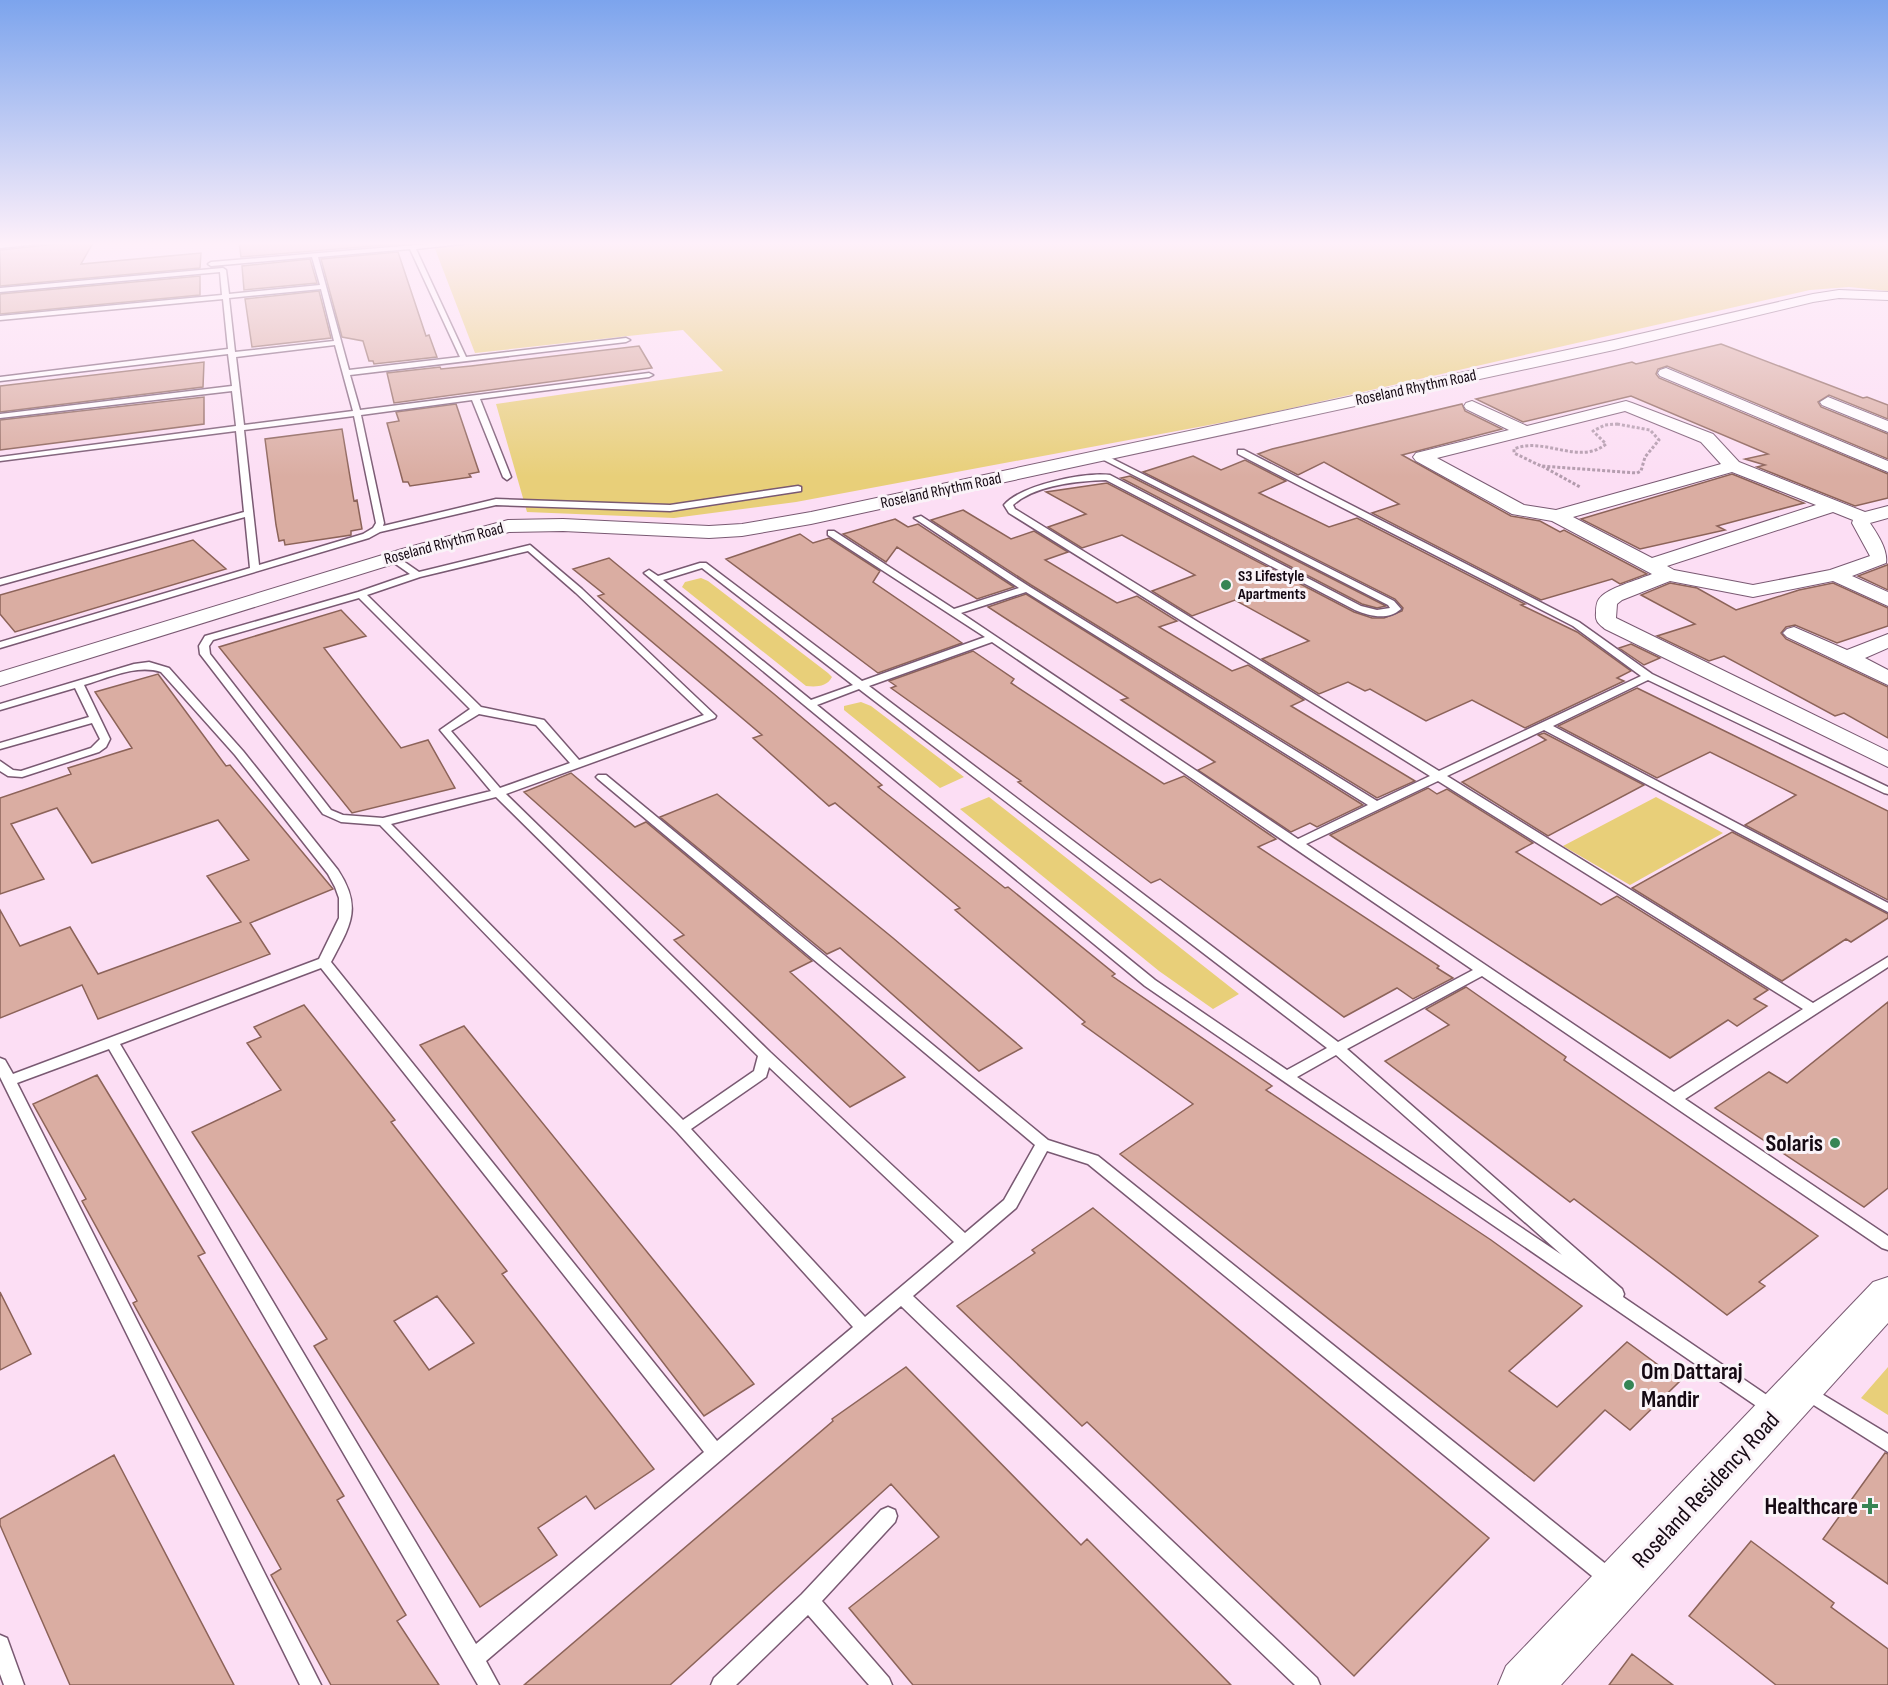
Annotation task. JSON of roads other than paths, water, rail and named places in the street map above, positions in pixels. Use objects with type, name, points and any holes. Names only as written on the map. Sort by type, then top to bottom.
[{"type":"street","name":"Roseland Rhythm Road","points":[[0,679],[393,558],[508,526],[563,525],[709,532],[742,530],[884,504],[1721,320]]},
{"type":"street","points":[[1666,373],[1888,467]]},
{"type":"street","points":[[1828,402],[1888,427]]},
{"type":"street","points":[[1472,406],[1524,431]]},
{"type":"street","points":[[1864,518],[1861,523],[1881,554],[1879,559],[1835,575],[1753,591],[1659,570],[1557,516],[1519,510],[1422,457],[1626,406],[1707,438],[1733,466],[1864,518],[1888,512]]},
{"type":"street","points":[[1557,516],[1733,466]]},
{"type":"street","points":[[1833,506],[1659,570],[1606,602],[1606,620],[1612,625],[1888,760]]},
{"type":"street","points":[[1835,575],[1888,600]]},
{"type":"street","points":[[1794,633],[1888,678]]},
{"type":"street","points":[[1847,658],[1888,640]]},
{"type":"street","name":"Roseland Residency Road","points":[[1525,1685],[1888,1294]]},
{"type":"lane","points":[[228,320],[255,569]]},
{"type":"lane","points":[[332,320],[357,413],[380,523],[377,530]]},
{"type":"lane","points":[[446,320],[465,359]]},
{"type":"lane","points":[[346,373],[626,340]]},
{"type":"lane","points":[[0,379],[232,353],[338,344]]},
{"type":"lane","points":[[0,459],[649,375]]},
{"type":"lane","points":[[0,416],[236,388]]},
{"type":"lane","points":[[475,397],[507,477]]},
{"type":"lane","points":[[1241,452],[1576,624],[1648,676],[1888,791]]},
{"type":"lane","points":[[1101,455],[1386,600],[1396,609],[1387,614],[1374,614],[1358,608],[1107,477],[1096,477],[1036,490],[1011,500],[1008,505],[1012,510],[1438,778],[1813,1009]]},
{"type":"lane","points":[[0,645],[366,536],[377,530],[496,502],[670,508],[798,489]]},
{"type":"lane","points":[[0,582],[249,513]]},
{"type":"lane","points":[[918,518],[1027,589],[1375,806]]},
{"type":"lane","points":[[831,533],[993,638],[1888,1244]]},
{"type":"lane","points":[[530,548],[579,591],[711,716],[498,793],[383,822],[341,818],[327,812],[206,654],[204,646],[209,638],[219,634],[361,594],[417,575],[530,548]]},
{"type":"lane","points":[[393,558],[417,575]]},
{"type":"lane","points":[[1655,1328],[1338,1049],[703,565],[653,576],[1150,983],[1655,1328],[1790,1400],[1888,1444]]},
{"type":"lane","points":[[953,612],[1027,589]]},
{"type":"lane","points":[[361,594],[477,710],[540,722],[576,763]]},
{"type":"lane","points":[[809,704],[993,638]]},
{"type":"lane","points":[[0,708],[115,672],[149,665],[159,666],[172,675],[246,763],[344,889],[348,916],[324,962],[9,1081]]},
{"type":"lane","points":[[1296,844],[1648,676]]},
{"type":"lane","points":[[0,764],[12,774],[22,774],[95,750],[102,745],[105,739],[78,684]]},
{"type":"lane","points":[[477,710],[445,730],[498,793],[765,1055],[965,1243]]},
{"type":"lane","points":[[0,746],[95,719]]},
{"type":"lane","points":[[1543,725],[1888,908]]},
{"type":"lane","points":[[602,777],[1043,1144],[1093,1160],[1617,1586]]},
{"type":"lane","points":[[383,822],[682,1128],[864,1328]]},
{"type":"lane","points":[[1674,1099],[1888,961]]},
{"type":"lane","points":[[324,962],[716,1454]]},
{"type":"lane","points":[[1287,1076],[1483,970]]},
{"type":"lane","points":[[112,1042],[489,1685]]},
{"type":"lane","points":[[682,1128],[761,1073],[765,1055]]},
{"type":"lane","points":[[0,1063],[311,1685]]},
{"type":"lane","points":[[473,1659],[1010,1204],[1043,1144]]},
{"type":"lane","points":[[902,1296],[1310,1685]]},
{"type":"lane","points":[[721,1685],[809,1601],[888,1516]]},
{"type":"lane","points":[[809,1601],[882,1685]]},
{"type":"lane","points":[[0,1645],[14,1685]]},
{"type":"place","name":"S3 Lifestyle Apartments","points":[[1226,585]]},
{"type":"place","name":"Solaris","points":[[1835,1143]]},
{"type":"place","name":"Om Dattaraj Mandir","points":[[1629,1385]]},
{"type":"place","name":"Healthcare","points":[[1870,1506]]}]
